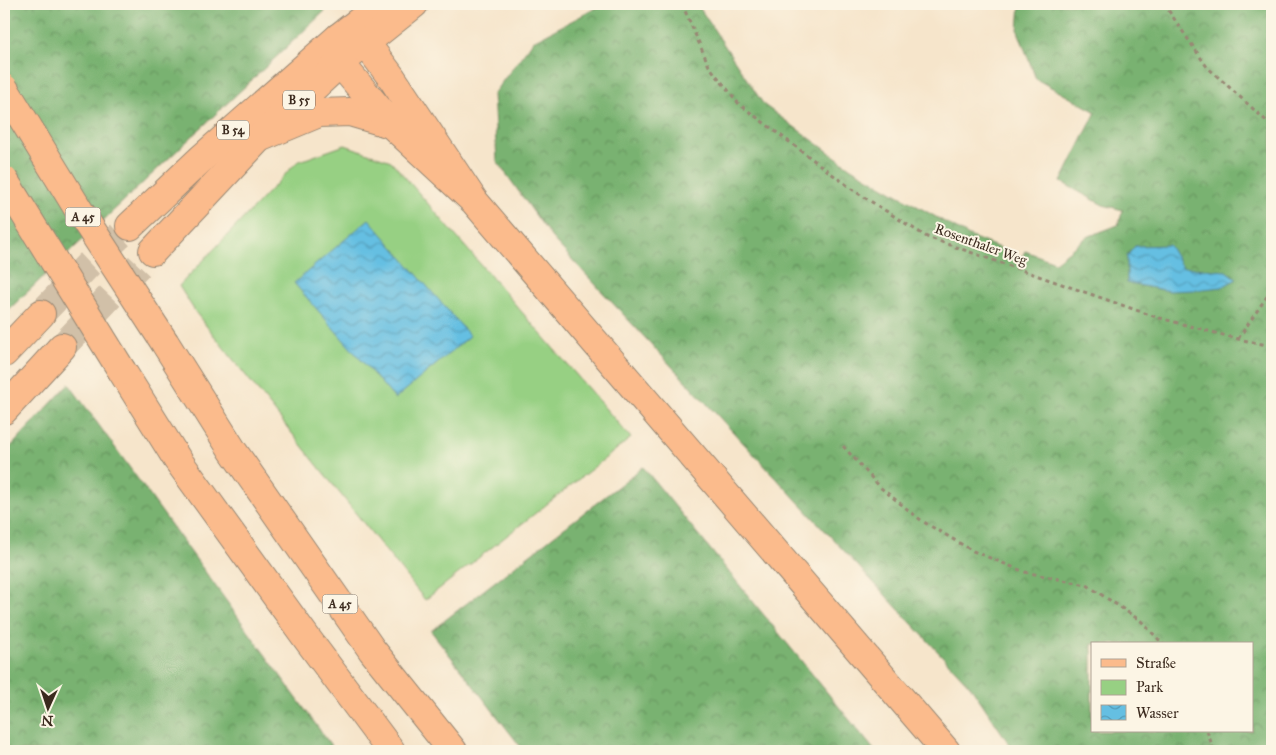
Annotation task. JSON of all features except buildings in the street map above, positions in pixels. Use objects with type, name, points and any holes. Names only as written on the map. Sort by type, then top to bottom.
[{"type":"main road","name":"B 55","points":[[259,138],[348,47],[382,4]]},
{"type":"main road","name":"B 55","points":[[348,47],[414,4]]},
{"type":"main road","points":[[348,47],[391,124],[474,201],[946,751]]},
{"type":"main road","points":[[348,47],[392,78],[474,201]]},
{"type":"main road","name":"B 54","points":[[130,226],[202,158],[348,47]]},
{"type":"main road","name":"A 45","points":[[4,88],[80,212],[233,451],[372,650],[453,751]]},
{"type":"main road","points":[[259,138],[319,113],[350,112],[391,124]]},
{"type":"main road","name":"B 54","points":[[153,251],[259,138]]},
{"type":"main road","points":[[4,180],[183,467],[391,751]]},
{"type":"main road","points":[[4,353],[41,314]]},
{"type":"main road","points":[[4,410],[62,347]]},
{"type":"path","points":[[4,10],[13,4]]},
{"type":"path","name":"Rosenthaler Weg","points":[[682,4],[709,66],[739,104],[856,192],[927,237],[1156,317],[1272,346]]},
{"type":"path","points":[[1164,4],[1207,67],[1272,126]]},
{"type":"path","points":[[1238,339],[1272,289]]},
{"type":"path","points":[[843,446],[881,488],[922,521],[973,551],[1025,572],[1087,584],[1141,621],[1161,642]]},
{"type":"path","points":[[1207,732],[1214,751]]},
{"type":"green space","points":[[4,4],[335,4],[326,10],[4,314]]},
{"type":"green space","points":[[604,4],[697,4],[764,105],[851,168],[969,236],[1022,257],[1025,251],[1055,262],[1087,237],[1118,225],[1123,210],[1103,205],[1061,182],[1096,112],[1036,79],[1018,31],[1020,4],[1272,4],[1272,751],[1014,751],[971,687],[552,238],[497,161],[493,94],[533,41]]},
{"type":"green space","points":[[345,145],[391,161],[631,438],[425,600],[196,313],[179,286],[297,162]]},
{"type":"green space","points":[[69,384],[335,751],[4,751],[4,454]]},
{"type":"green space","points":[[643,467],[875,751],[524,751],[431,631]]},
{"type":"water","points":[[369,219],[470,336],[395,399],[294,283]]},
{"type":"water","points":[[1169,245],[1182,267],[1226,271],[1237,279],[1222,287],[1169,291],[1127,283],[1127,256],[1135,246]]},
{"type":"tunnel","points":[[41,314],[88,265],[130,226]]},
{"type":"tunnel","points":[[62,347],[153,251]]}]
